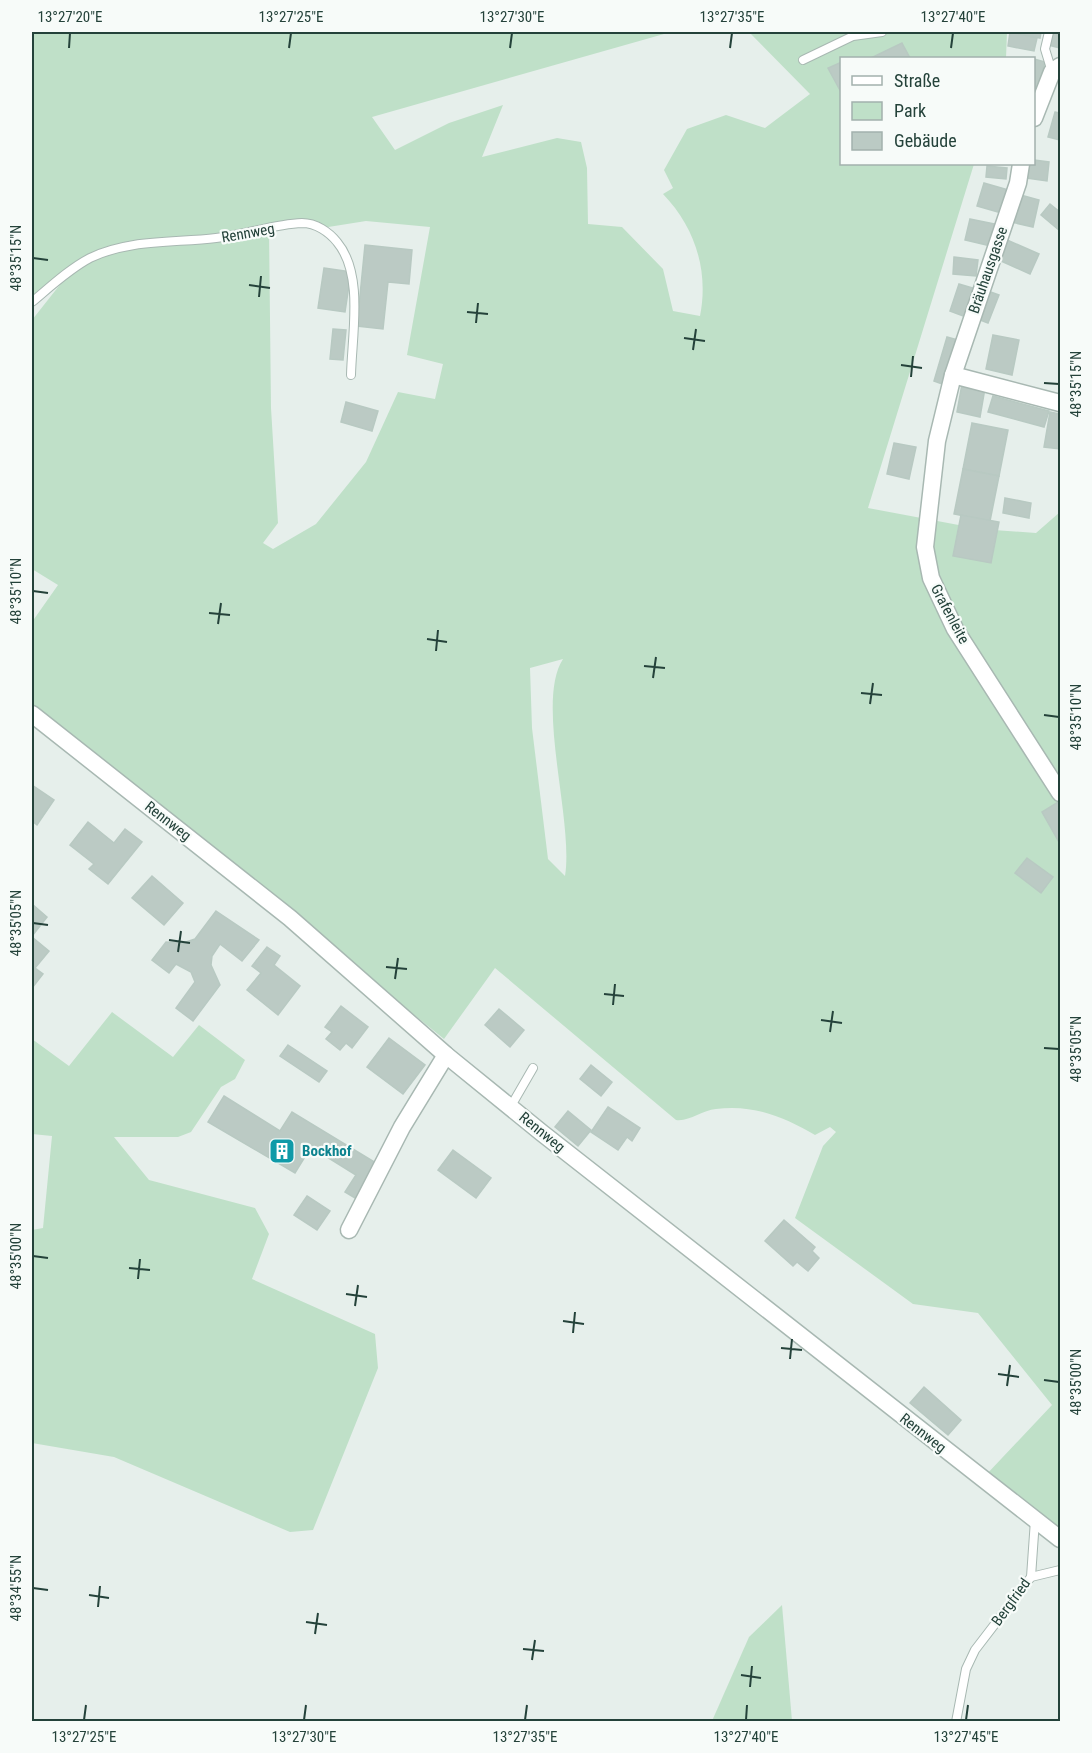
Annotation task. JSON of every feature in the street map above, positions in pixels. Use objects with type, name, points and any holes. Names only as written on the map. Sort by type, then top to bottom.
[{"type":"street","points":[[1035,116],[1056,69]]},
{"type":"street","name":"Bräuhausgasse","points":[[953,375],[1018,183],[1021,165]]},
{"type":"street","points":[[953,375],[1060,403]]},
{"type":"street","name":"Grafenleite","points":[[953,375],[938,441],[925,547],[931,578],[955,628],[1060,793]]},
{"type":"street","name":"Rennweg","points":[[32,714],[271,903],[446,1055],[1060,1539]]},
{"type":"street","points":[[349,1230],[402,1126],[446,1055]]},
{"type":"lane","points":[[803,60],[853,36],[882,32]]},
{"type":"lane","points":[[1049,32],[1045,49],[1056,69]]},
{"type":"lane","name":"Rennweg","points":[[32,302],[72,269],[107,252],[138,245],[217,238],[304,223],[324,229],[336,240],[350,262],[354,279],[351,375]]},
{"type":"lane","points":[[511,1106],[533,1068]]},
{"type":"lane","name":"Bergfried","points":[[956,1722],[966,1669],[979,1645],[1031,1577],[1035,1519]]},
{"type":"lane","points":[[1031,1577],[1060,1570]]},
{"type":"green space","points":[[32,32],[671,32],[372,117],[395,150],[449,123],[503,105],[482,157],[557,138],[581,142],[587,168],[588,224],[622,227],[663,269],[673,311],[700,316],[703,283],[701,266],[697,250],[684,221],[663,194],[673,188],[664,170],[687,129],[726,115],[765,128],[810,94],[749,32],[1007,32],[1006,57],[840,57],[840,165],[974,165],[868,508],[980,529],[1036,533],[1060,512],[1060,1539],[985,1476],[1052,1405],[978,1313],[913,1304],[795,1218],[823,1146],[836,1132],[830,1127],[815,1135],[768,1113],[743,1108],[711,1110],[676,1120],[495,968],[444,1039],[32,705],[32,622],[58,585],[32,569],[32,320],[70,272],[32,302]],"holes":[[[366,221],[430,227],[407,355],[443,364],[435,399],[398,392],[366,462],[316,524],[273,549],[263,543],[278,523],[271,408],[269,229],[304,223],[322,228]],[[563,659],[555,678],[554,732],[565,825],[565,876],[548,859],[532,728],[530,668]]]},
{"type":"green space","points":[[112,1012],[173,1057],[199,1025],[245,1060],[235,1079],[221,1087],[191,1132],[178,1137],[114,1137],[149,1180],[255,1208],[269,1234],[252,1279],[375,1334],[378,1368],[313,1530],[290,1532],[114,1457],[32,1443],[32,1230],[43,1228],[52,1136],[32,1134],[32,1039],[69,1066]]},
{"type":"green space","points":[[782,1605],[792,1721],[712,1721],[749,1637]]},
{"type":"building","points":[[1010,32],[1037,38],[1034,51],[1008,46]]},
{"type":"building","points":[[1011,32],[1041,32],[1040,38]]},
{"type":"building","points":[[1051,32],[1060,32],[1060,48],[1048,45]]},
{"type":"building","points":[[902,43],[909,57],[873,57]]},
{"type":"building","points":[[1035,59],[1045,62],[1037,91],[1035,91]]},
{"type":"building","points":[[840,63],[840,90],[828,68]]},
{"type":"building","points":[[1055,112],[1060,113],[1060,140],[1048,137]]},
{"type":"building","points":[[1035,160],[1049,162],[1047,181],[1027,178],[1029,165],[1035,165]]},
{"type":"building","points":[[987,166],[1007,168],[1006,179],[986,177]]},
{"type":"building","points":[[984,183],[1012,191],[1005,214],[977,206]]},
{"type":"building","points":[[1017,194],[1039,200],[1033,227],[1011,222]]},
{"type":"building","points":[[1050,204],[1060,212],[1060,231],[1041,215]]},
{"type":"building","points":[[970,219],[995,224],[991,246],[965,240]]},
{"type":"building","points":[[1007,240],[1039,254],[1030,274],[999,260]]},
{"type":"building","points":[[365,245],[412,250],[409,284],[388,282],[383,329],[357,326]]},
{"type":"building","points":[[954,257],[978,260],[976,276],[953,274]]},
{"type":"building","points":[[324,268],[351,272],[345,312],[318,308]]},
{"type":"building","points":[[959,284],[976,289],[966,317],[950,311]]},
{"type":"building","points":[[985,290],[999,295],[988,323],[975,318]]},
{"type":"building","points":[[333,329],[346,330],[343,360],[330,359]]},
{"type":"building","points":[[993,335],[1019,340],[1012,375],[986,369]]},
{"type":"building","points":[[947,337],[958,340],[945,385],[934,381]]},
{"type":"building","points":[[962,384],[985,388],[980,417],[957,412]]},
{"type":"building","points":[[993,396],[1049,411],[1044,427],[988,412]]},
{"type":"building","points":[[346,402],[378,411],[372,431],[341,422]]},
{"type":"building","points":[[1050,412],[1060,414],[1060,449],[1044,447]]},
{"type":"building","points":[[972,423],[1008,430],[999,476],[963,469]]},
{"type":"building","points":[[894,443],[916,447],[909,479],[887,474]]},
{"type":"building","points":[[963,469],[999,476],[990,521],[954,514]]},
{"type":"building","points":[[1005,498],[1031,503],[1029,518],[1003,513]]},
{"type":"building","points":[[961,515],[999,522],[991,563],[953,556]]},
{"type":"building","points":[[32,785],[54,800],[37,825],[32,821]]},
{"type":"building","points":[[1058,802],[1060,807],[1060,844],[1042,812]]},
{"type":"building","points":[[88,822],[114,843],[125,829],[142,842],[108,884],[89,869],[94,864],[70,845]]},
{"type":"building","points":[[1027,858],[1053,877],[1041,893],[1015,873]]},
{"type":"building","points":[[152,876],[183,903],[164,925],[132,898]]},
{"type":"building","points":[[32,904],[47,917],[32,936]]},
{"type":"building","points":[[216,911],[259,940],[242,961],[220,944],[212,956],[211,965],[220,985],[193,1021],[176,1008],[195,982],[191,972],[176,964],[169,973],[152,960],[166,942],[183,943],[195,939]]},
{"type":"building","points":[[32,937],[49,951],[35,968],[43,974],[32,988]]},
{"type":"building","points":[[267,947],[280,956],[274,965],[300,986],[278,1015],[247,990],[261,973],[252,966]]},
{"type":"building","points":[[341,1006],[368,1027],[352,1048],[346,1043],[340,1050],[326,1039],[332,1032],[325,1027]]},
{"type":"building","points":[[499,1009],[524,1030],[510,1047],[485,1025]]},
{"type":"building","points":[[389,1038],[425,1065],[403,1094],[367,1067]]},
{"type":"building","points":[[288,1045],[327,1071],[319,1082],[280,1056]]},
{"type":"building","points":[[591,1065],[612,1082],[601,1096],[580,1079]]},
{"type":"building","name":"Bockhof","points":[[224,1096],[280,1131],[292,1112],[381,1166],[360,1201],[345,1192],[356,1175],[311,1147],[295,1173],[208,1122]]},
{"type":"building","points":[[608,1107],[640,1128],[632,1141],[627,1137],[618,1150],[591,1132]]},
{"type":"building","points":[[568,1111],[591,1130],[578,1146],[555,1127]]},
{"type":"building","points":[[453,1150],[491,1178],[476,1198],[438,1170]]},
{"type":"building","points":[[307,1196],[330,1211],[317,1230],[294,1215]]},
{"type":"building","points":[[784,1220],[815,1247],[812,1251],[819,1258],[808,1271],[797,1262],[793,1266],[765,1241]]},
{"type":"building","points":[[924,1387],[961,1420],[948,1435],[910,1403]]},
{"type":"place","name":"Bockhof","points":[[282,1151]]}]
